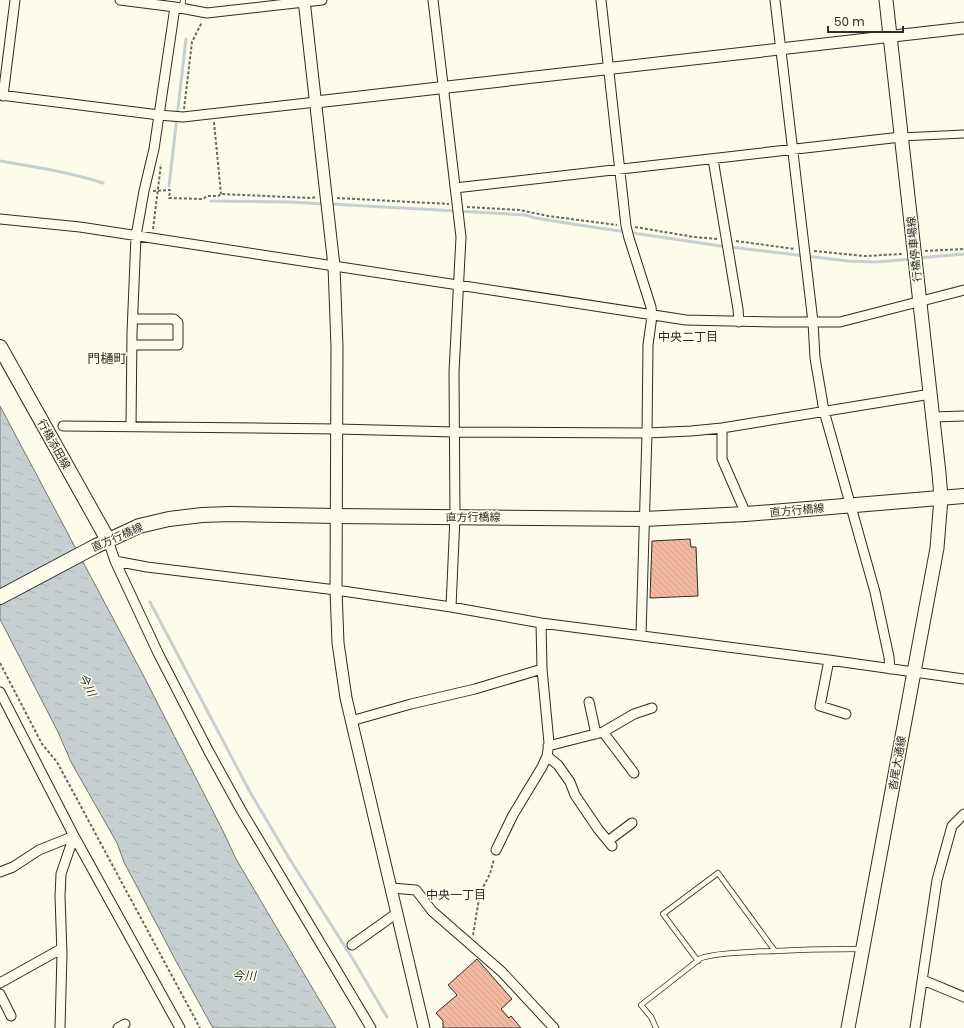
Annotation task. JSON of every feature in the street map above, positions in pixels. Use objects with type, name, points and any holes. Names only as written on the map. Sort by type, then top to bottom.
[{"type":"main road","name":"行橋停車場線","points":[[886,0],[934,417],[941,498]]},
{"type":"main road","name":"行橋添田線","points":[[0,347],[102,543]]},
{"type":"main road","name":"直方行橋線","points":[[0,597],[102,543],[139,526],[169,519],[202,515],[230,514],[644,519],[746,514],[964,496]]},
{"type":"main road","name":"沓尾大通線","points":[[848,1028],[937,548],[941,498]]},
{"type":"street","points":[[15,0],[2,95],[183,117],[964,28]]},
{"type":"street","points":[[124,0],[180,5],[207,13],[322,0]]},
{"type":"street","points":[[433,0],[460,237],[454,372],[455,517],[451,607]]},
{"type":"street","points":[[601,0],[626,226],[651,308],[652,316],[648,344],[641,635]]},
{"type":"street","points":[[775,0],[813,322],[815,358],[824,411],[875,592],[889,657],[890,669]]},
{"type":"street","points":[[305,1],[334,266],[337,347],[336,590],[338,643],[351,722],[424,1028]]},
{"type":"street","points":[[131,426],[136,236],[144,190],[154,149],[180,5]]},
{"type":"street","points":[[455,188],[902,137],[964,134]]},
{"type":"street","points":[[713,158],[739,322]]},
{"type":"street","points":[[0,219],[80,226],[457,286],[686,320],[739,322],[840,322],[964,290]]},
{"type":"street","points":[[132,345],[178,345],[178,323],[174,319],[133,319]]},
{"type":"street","points":[[63,426],[455,432],[647,433],[722,428],[931,394]]},
{"type":"street","points":[[934,417],[964,416]]},
{"type":"street","points":[[722,428],[722,459],[746,514]]},
{"type":"street","points":[[102,543],[115,561],[158,652],[232,794],[371,1028]]},
{"type":"street","points":[[115,561],[147,567],[336,590],[451,607],[541,623],[641,635],[964,679]]},
{"type":"street","points":[[496,850],[517,808],[547,756],[548,746],[542,669],[541,623]]},
{"type":"street","points":[[829,660],[820,706],[846,714]]},
{"type":"street","points":[[351,722],[424,701],[476,689],[542,669]]},
{"type":"street","points":[[0,692],[74,836],[180,1028]]},
{"type":"street","points":[[589,702],[600,733],[634,773]]},
{"type":"street","points":[[548,746],[600,733],[634,714],[652,708]]},
{"type":"street","points":[[547,756],[558,765],[570,782],[575,796],[610,844],[632,823]]},
{"type":"street","points":[[915,1028],[937,880],[952,826],[960,816],[964,814]]},
{"type":"street","points":[[0,872],[13,867],[39,850],[74,836]]},
{"type":"street","points":[[60,1028],[61,874],[74,836]]},
{"type":"street","points":[[391,888],[416,890],[432,911],[502,972],[554,1028]]},
{"type":"street","points":[[352,945],[397,913]]},
{"type":"street","points":[[0,983],[61,949]]},
{"type":"street","points":[[923,980],[964,997]]},
{"type":"street","points":[[0,994],[11,1016]]},
{"type":"lane","points":[[698,961],[663,914],[718,873],[775,951]]},
{"type":"lane","points":[[656,1028],[651,1017],[641,1005],[698,961],[710,956],[775,951],[863,948]]},
{"type":"path","points":[[183,117],[192,42],[207,13]]},
{"type":"path","points":[[213,113],[221,194]]},
{"type":"path","points":[[144,190],[170,190],[169,198],[203,199],[207,196],[218,196],[221,194],[327,198],[520,210],[561,218],[626,226],[694,237],[823,253],[883,256],[914,252],[964,249]]},
{"type":"path","points":[[0,663],[42,744],[57,762],[200,1028]]},
{"type":"path","points":[[471,944],[476,925],[480,893],[490,874],[496,850]]},
{"type":"water","name":"今川","points":[[0,406],[141,671],[236,859],[336,1028],[213,1028],[177,963],[124,862],[117,843],[71,762],[58,732],[0,619]]},
{"type":"building","points":[[690,539],[691,547],[696,547],[698,596],[650,598],[652,541]]},
{"type":"building","points":[[477,959],[512,999],[501,1009],[509,1018],[511,1016],[521,1028],[443,1028],[443,1021],[436,1013],[457,995],[448,985]]},
{"type":"waterway","points":[[169,186],[186,39]]},
{"type":"waterway","points":[[0,161],[65,173],[103,183]]},
{"type":"waterway","points":[[211,201],[324,204]]},
{"type":"waterway","points":[[330,204],[526,215],[535,218],[579,225],[721,246],[848,261],[876,262],[912,259]]},
{"type":"waterway","points":[[918,258],[964,254]]},
{"type":"waterway","points":[[150,602],[250,792],[387,1017]]},
{"type":"district","name":"中央二丁目","points":[[688,337]]},
{"type":"district","name":"門樋町","points":[[107,358]]},
{"type":"district","name":"中央一丁目","points":[[456,895]]}]
